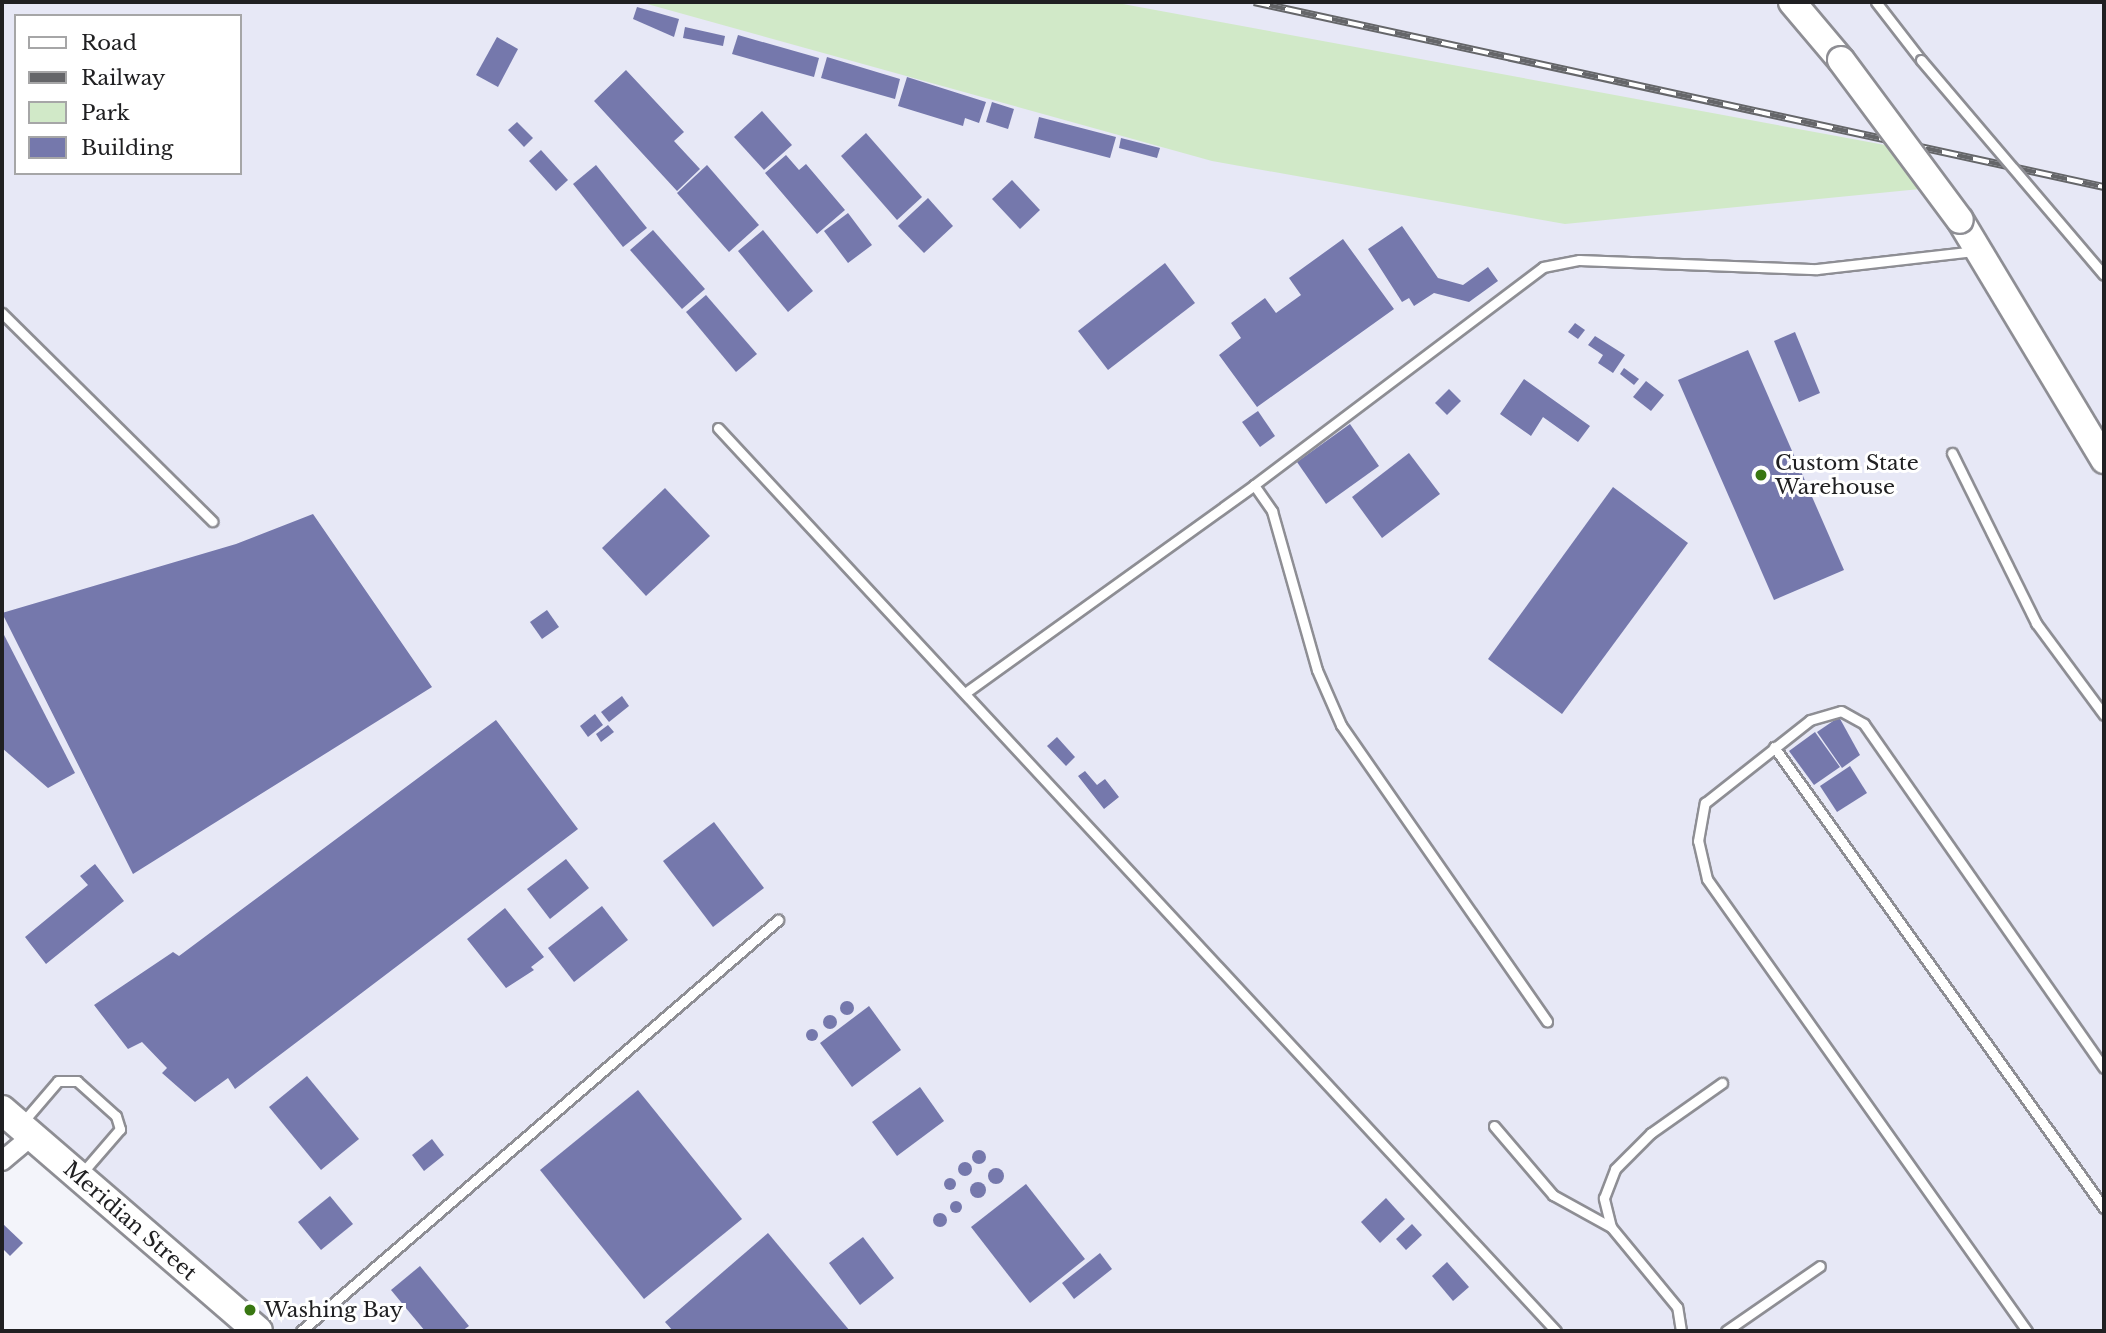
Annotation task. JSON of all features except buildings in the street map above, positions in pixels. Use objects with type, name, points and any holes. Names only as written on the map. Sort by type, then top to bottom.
[{"type":"main road","points":[[1792,2],[1841,60],[1960,220],[2104,460]]},
{"type":"main road","name":"Meridian Street","points":[[17,1124],[258,1331]]},
{"type":"street","points":[[2,1161],[17,1124]]},
{"type":"lane","points":[[1877,2],[1921,60],[2104,275]]},
{"type":"lane","points":[[965,693],[1254,485],[1543,267],[1580,260],[1817,269],[1979,250]]},
{"type":"lane","points":[[2,313],[212,520]]},
{"type":"lane","points":[[718,428],[1556,1331]]},
{"type":"lane","points":[[1952,453],[2036,623],[2104,715]]},
{"type":"lane","points":[[1254,485],[1272,511],[1317,670],[1341,725],[1547,1021]]},
{"type":"lane","points":[[2026,1331],[1707,879],[1698,841],[1705,803],[1810,720],[1841,711],[1864,724],[2104,1068]]},
{"type":"lane","points":[[1774,747],[2104,1208]]},
{"type":"lane","points":[[301,1331],[778,920]]},
{"type":"lane","points":[[17,1124],[58,1081],[77,1081],[116,1116],[120,1129],[78,1177]]},
{"type":"lane","points":[[1611,1227],[1604,1198],[1615,1169],[1651,1133],[1722,1083]]},
{"type":"lane","points":[[1494,1126],[1553,1195],[1611,1227],[1677,1307],[1681,1331]]},
{"type":"lane","points":[[1726,1331],[1820,1266]]},
{"type":"shaded area","points":[[2,2],[2104,2],[2104,1331],[245,1331],[2,1114]]},
{"type":"green space","points":[[640,2],[1112,2],[1885,145],[1920,189],[1565,224],[1212,161]]},
{"type":"railway","points":[[1254,2],[2104,187]]},
{"type":"place","name":"Custom State Warehouse","points":[[1761,475]]},
{"type":"place","name":"Washing Bay","points":[[250,1310]]}]
